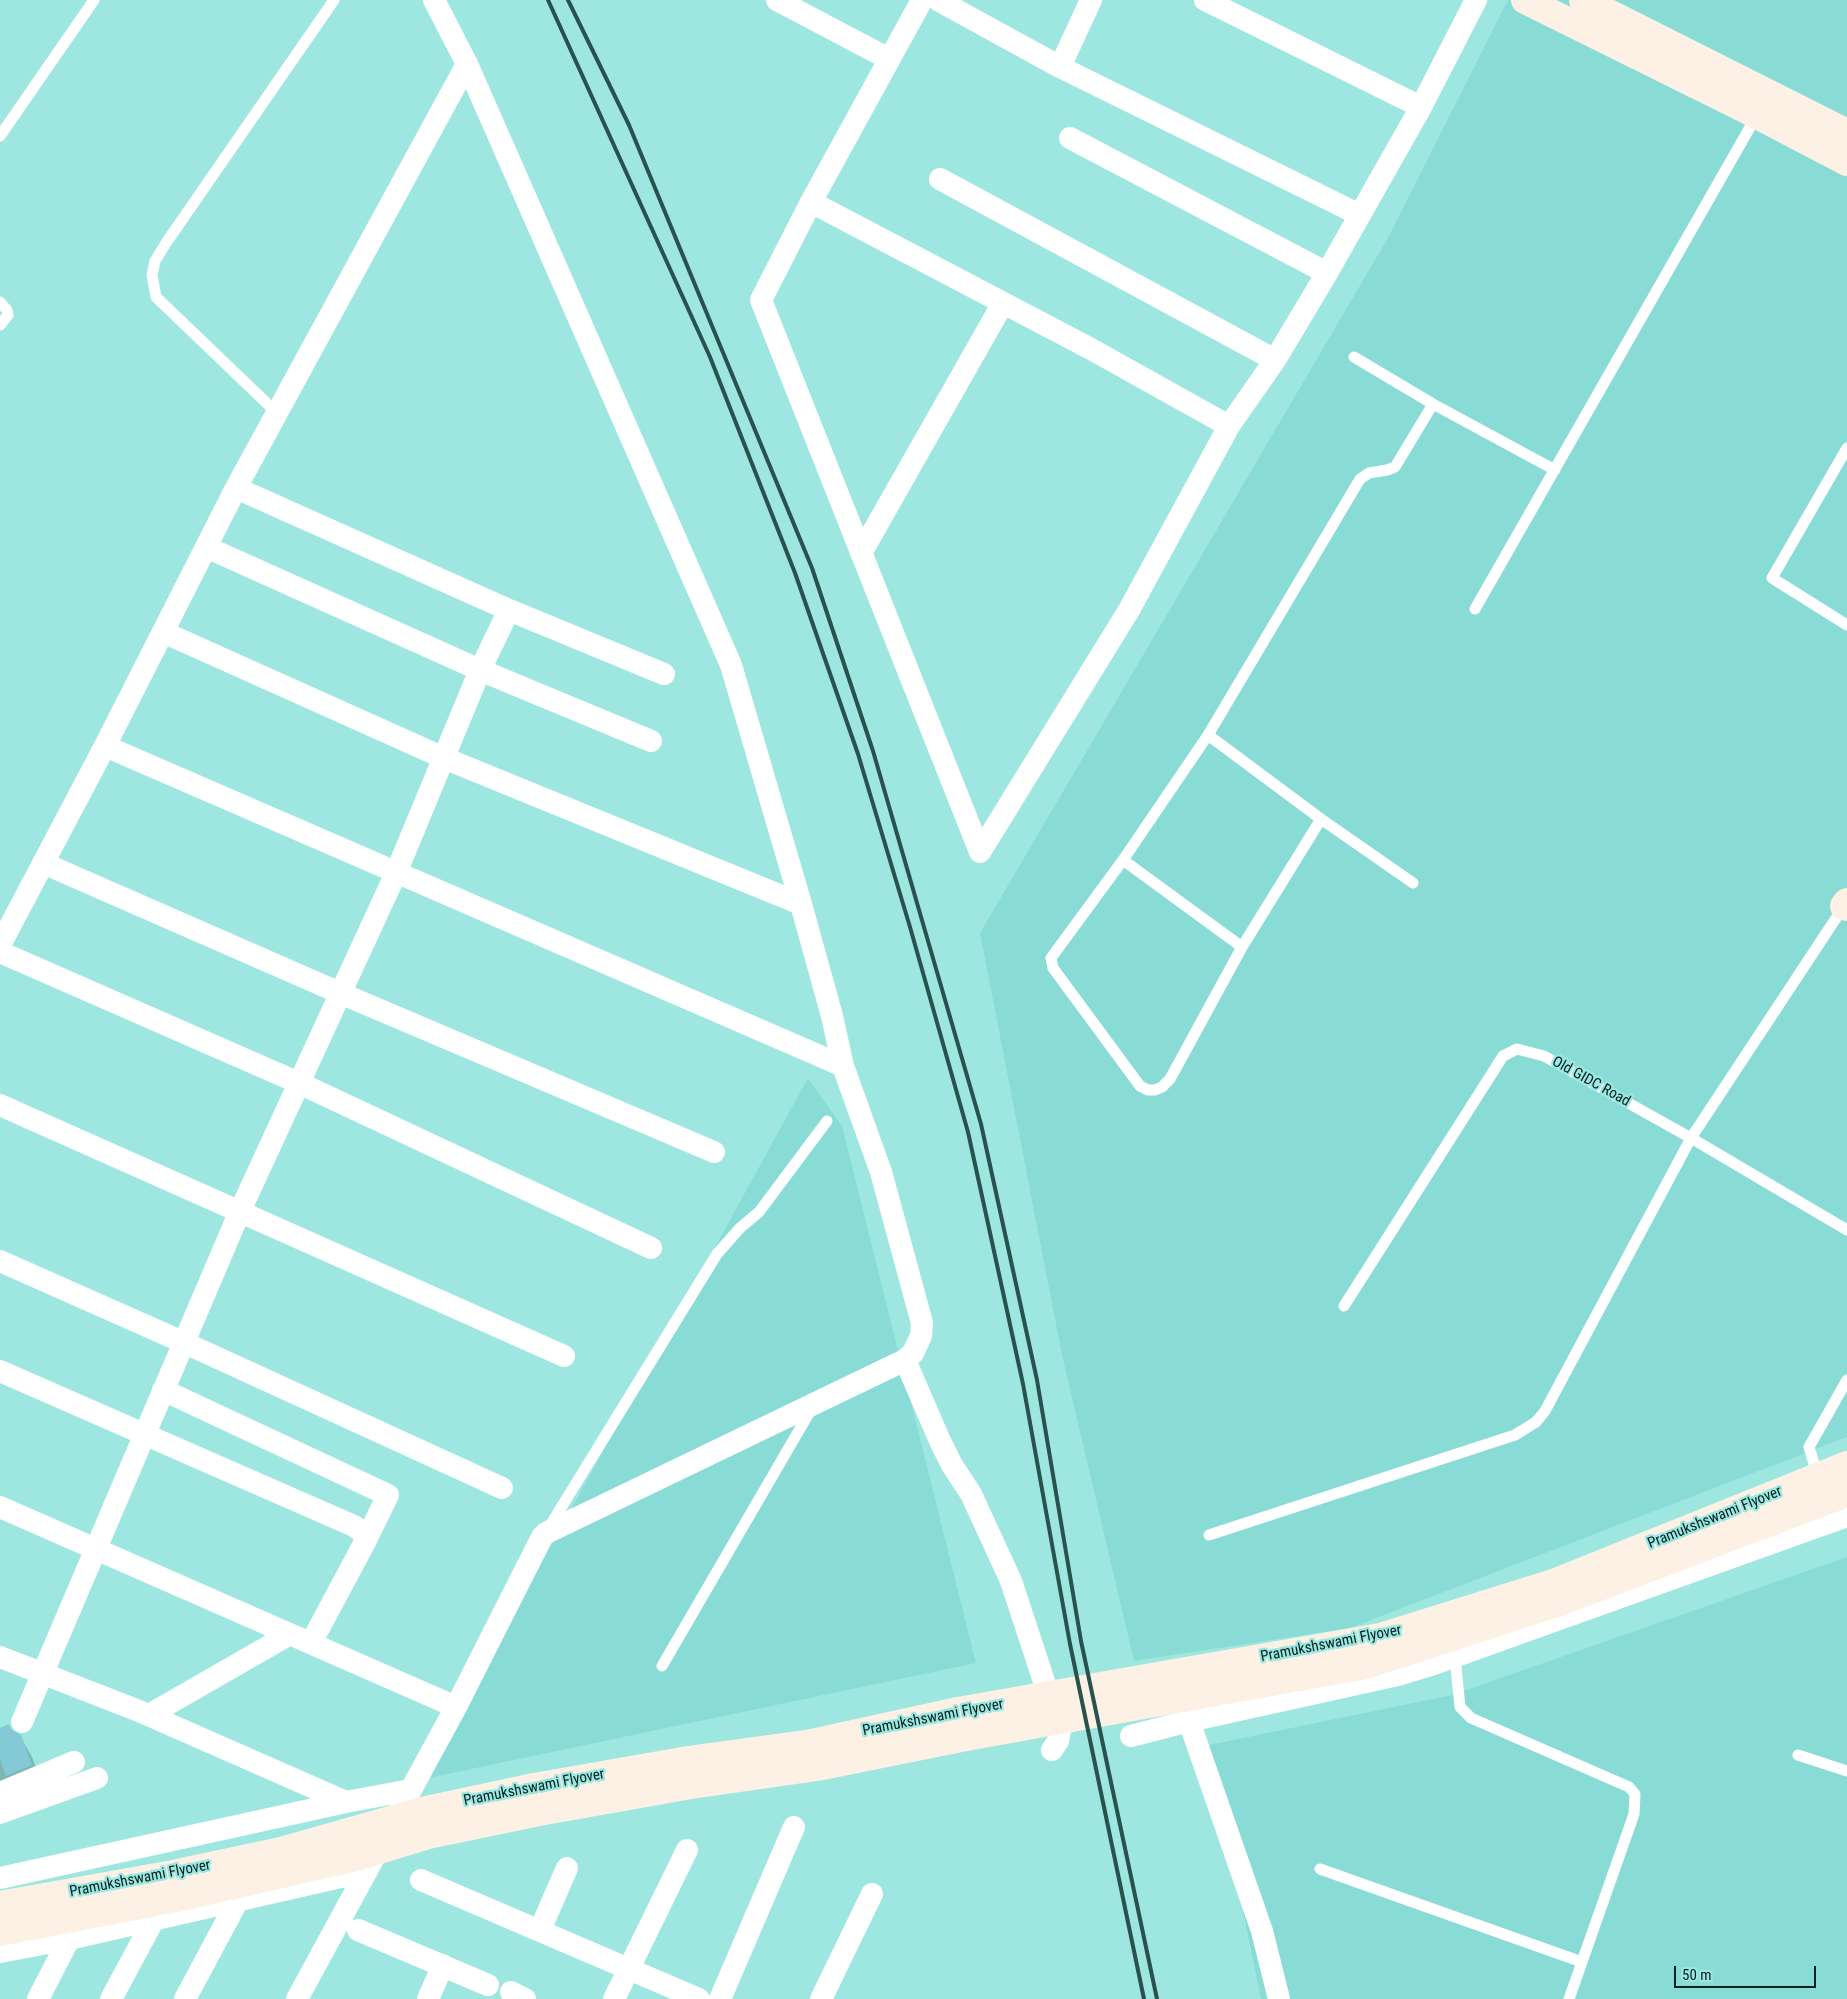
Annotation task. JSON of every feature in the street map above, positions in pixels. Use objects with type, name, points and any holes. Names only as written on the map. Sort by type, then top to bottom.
[{"type":"main road","points":[[1525,0],[1757,115],[1847,162]]},
{"type":"main road","points":[[1582,0],[1847,134]]},
{"type":"main road","name":"Pramukshswami Flyover","points":[[0,1905],[173,1874],[281,1851],[422,1811],[534,1787],[688,1760],[812,1743],[958,1711],[1380,1637],[1556,1582],[1847,1465]]},
{"type":"main road","name":"Pramukshswami Flyover","points":[[0,1932],[177,1898],[356,1856],[428,1835],[538,1812],[692,1785],[816,1767],[966,1737],[1366,1665],[1560,1602],[1830,1490]]},
{"type":"street","points":[[297,1999],[456,1707],[539,1542],[546,1533],[905,1360],[918,1346],[922,1336],[922,1323],[881,1172],[843,1066],[832,1016],[801,904],[731,666],[467,64],[434,0]]},
{"type":"street","points":[[778,0],[889,60]]},
{"type":"street","points":[[922,0],[811,202],[760,300],[980,852],[1129,610],[1229,426],[1275,360],[1327,273],[1421,107],[1476,0]]},
{"type":"street","points":[[938,0],[1060,67],[1360,214]]},
{"type":"street","points":[[1060,67],[1091,0]]},
{"type":"street","points":[[1205,0],[1421,107]]},
{"type":"street","points":[[0,945],[105,746],[236,488],[467,64]]},
{"type":"street","points":[[1070,138],[1327,273]]},
{"type":"street","points":[[940,179],[1275,360]]},
{"type":"street","points":[[811,202],[1003,303],[1229,426]]},
{"type":"street","points":[[861,553],[1003,303]]},
{"type":"street","points":[[236,488],[509,610],[664,674]]},
{"type":"street","points":[[206,547],[480,670],[651,741]]},
{"type":"street","points":[[22,1722],[240,1211],[396,873],[480,670],[509,610]]},
{"type":"street","points":[[163,632],[444,758],[801,904]]},
{"type":"street","points":[[105,746],[843,1066]]},
{"type":"street","points":[[44,862],[340,993],[714,1152]]},
{"type":"street","points":[[0,952],[299,1083],[651,1248]]},
{"type":"street","points":[[0,1105],[564,1356]]},
{"type":"street","points":[[0,1261],[185,1343],[502,1488]]},
{"type":"street","points":[[905,1360],[940,1441],[971,1494],[1011,1581],[1060,1730],[1058,1742],[1052,1750]]},
{"type":"street","points":[[0,1371],[354,1526],[361,1531],[366,1540]]},
{"type":"street","points":[[163,1390],[388,1495],[311,1643]]},
{"type":"street","points":[[0,1507],[456,1707]]},
{"type":"street","points":[[1131,1736],[1189,1721],[1398,1675],[1455,1657],[1839,1519]]},
{"type":"street","points":[[149,1715],[290,1634]]},
{"type":"street","points":[[0,1657],[149,1715],[346,1802]]},
{"type":"street","points":[[1189,1721],[1262,1932],[1279,1999]]},
{"type":"street","points":[[0,1793],[74,1762]]},
{"type":"street","points":[[0,1813],[97,1778]]},
{"type":"street","points":[[0,1878],[346,1802],[410,1790]]},
{"type":"street","points":[[720,1999],[794,1827]]},
{"type":"street","points":[[614,1999],[687,1850]]},
{"type":"street","points":[[540,1930],[567,1868]]},
{"type":"street","points":[[0,1952],[69,1939],[367,1871]]},
{"type":"street","points":[[421,1880],[699,1999]]},
{"type":"street","points":[[821,1999],[872,1894]]},
{"type":"street","points":[[185,1999],[238,1900]]},
{"type":"street","points":[[112,1999],[154,1919]]},
{"type":"street","points":[[358,1930],[488,1985]]},
{"type":"street","points":[[38,1999],[69,1939]]},
{"type":"street","points":[[428,1999],[443,1965]]},
{"type":"lane","points":[[0,136],[94,0]]},
{"type":"lane","points":[[277,413],[156,297],[152,275],[155,261],[166,242],[334,0]]},
{"type":"lane","points":[[1475,609],[1757,115]]},
{"type":"lane","points":[[0,302],[8,314],[0,325]]},
{"type":"lane","points":[[1354,357],[1433,404],[1555,470]]},
{"type":"lane","points":[[1321,819],[1242,947],[1170,1079],[1162,1087],[1155,1090],[1148,1090],[1140,1086],[1051,964],[1051,958],[1123,860],[1208,734],[1360,479],[1369,473],[1395,467],[1433,404]]},
{"type":"lane","points":[[1847,448],[1772,578],[1847,625]]},
{"type":"lane","points":[[1208,734],[1321,819],[1413,883]]},
{"type":"lane","points":[[1123,860],[1242,947]]},
{"type":"lane","points":[[1209,1535],[1515,1435],[1536,1422],[1545,1411],[1691,1138],[1846,905]]},
{"type":"lane","name":"Old GIDC Road","points":[[1344,1306],[1503,1056],[1517,1049],[1544,1056],[1691,1138],[1847,1230]]},
{"type":"lane","points":[[546,1533],[716,1254],[740,1228],[759,1212],[827,1121]]},
{"type":"lane","points":[[1839,1519],[1830,1490],[1809,1447],[1847,1380]]},
{"type":"lane","points":[[662,1666],[815,1403]]},
{"type":"lane","points":[[1455,1657],[1460,1707],[1471,1718],[1628,1787],[1635,1794],[1634,1814],[1569,1999]]},
{"type":"lane","points":[[1798,1755],[1847,1771]]},
{"type":"lane","points":[[1320,1870],[1582,1962]]},
{"type":"shaded area","points":[[1508,0],[1847,0],[1847,1437],[1350,1628],[1134,1661],[1062,1355],[980,933],[1389,236]]},
{"type":"shaded area","points":[[808,1078],[842,1126],[976,1663],[414,1781],[463,1706]]},
{"type":"shaded area","points":[[1847,1557],[1847,1999],[1261,1999],[1209,1745],[1452,1695]]},
{"type":"building","points":[[9,1724],[12,1730],[21,1735],[32,1765],[6,1776],[0,1759],[0,1728]]},
{"type":"railway","points":[[548,0],[710,357],[795,573],[858,754],[910,927],[968,1132],[1023,1384],[1070,1644],[1144,1999]]},
{"type":"railway","points":[[568,0],[629,125],[812,568],[873,751],[981,1124],[1037,1380],[1081,1641],[1157,1999]]}]
